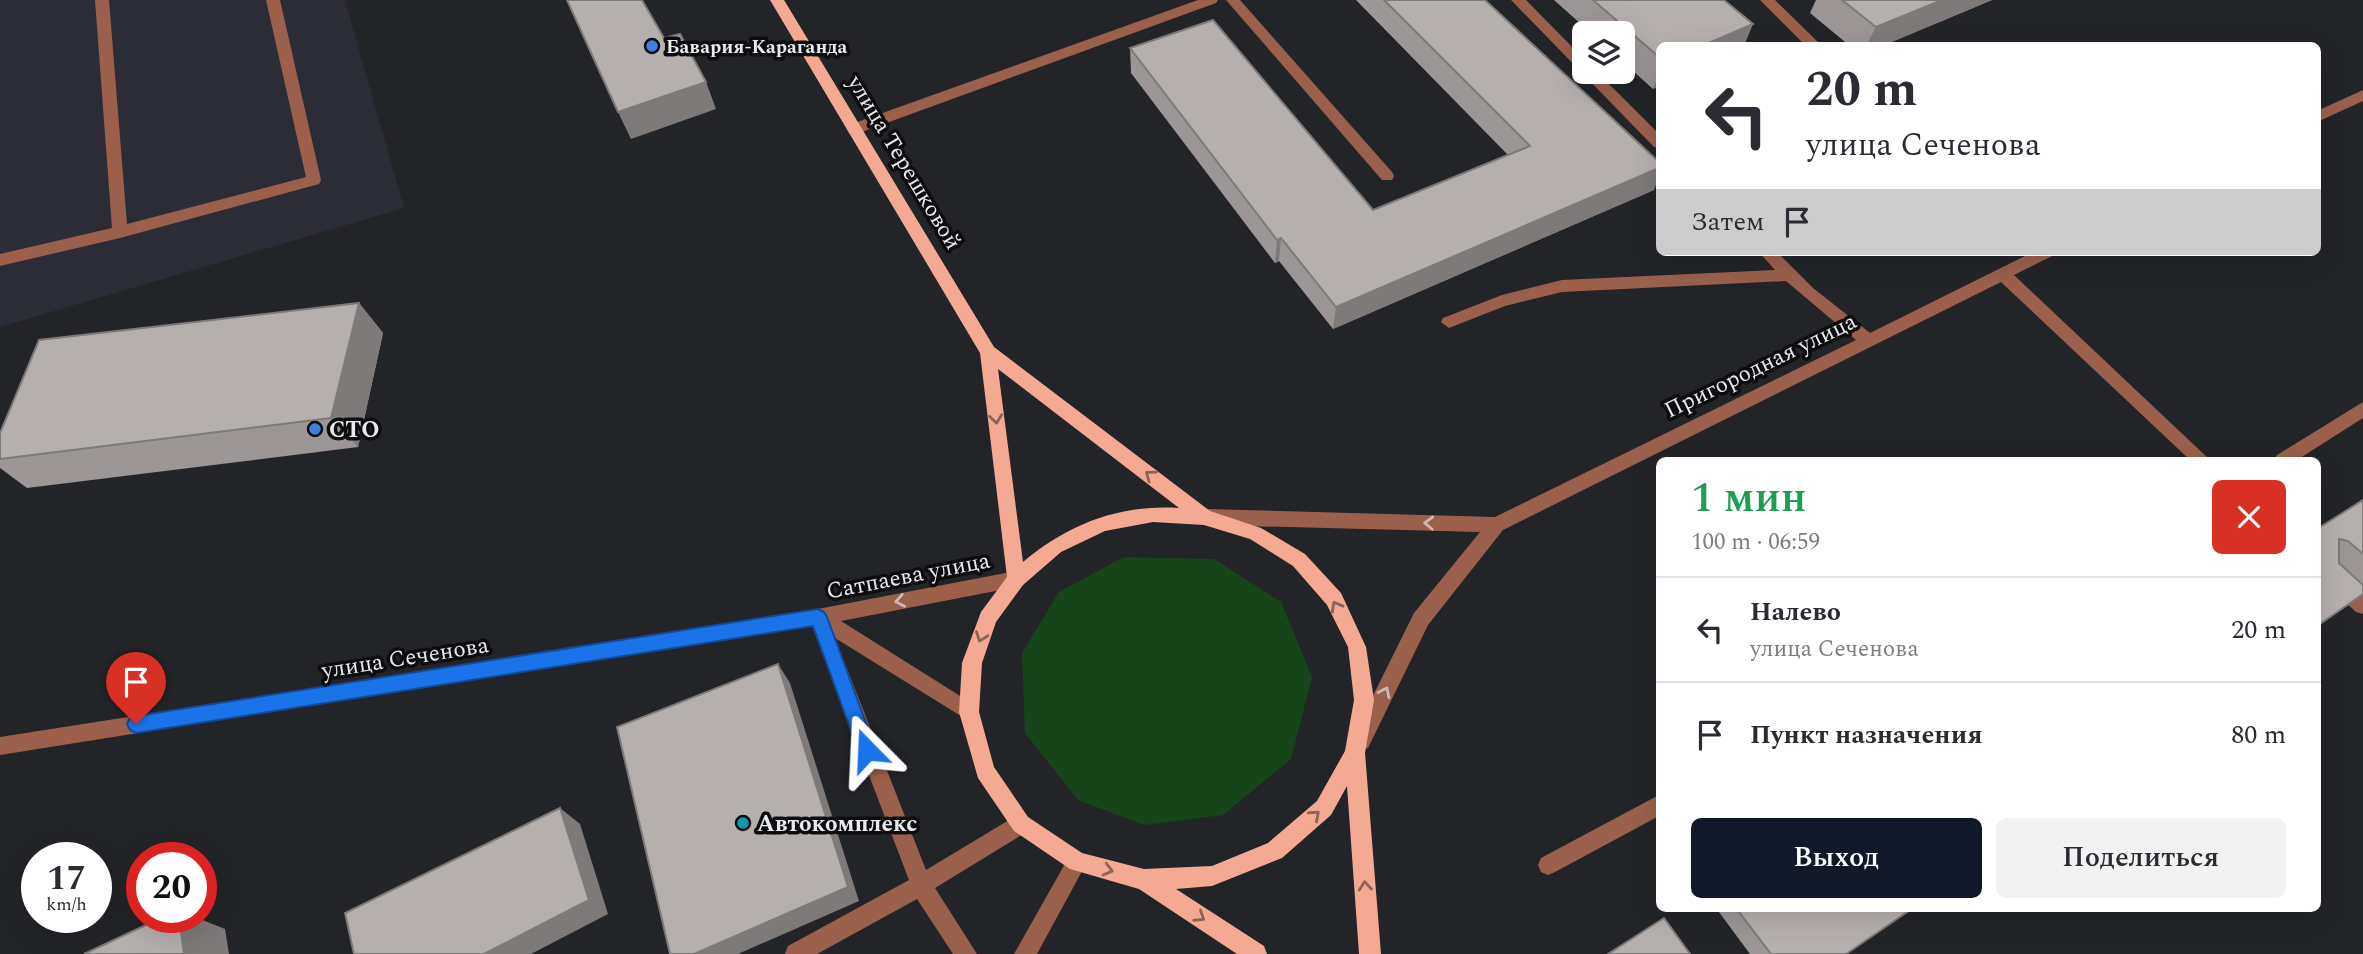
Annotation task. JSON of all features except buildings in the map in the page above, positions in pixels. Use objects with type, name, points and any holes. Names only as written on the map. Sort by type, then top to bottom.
[{"type":"main road","name":"улица Терешковой","points":[[777,0],[988,352],[1204,517]]},
{"type":"main road","name":"улица Терешковой","points":[[988,352],[1016,579]]},
{"type":"main road","name":"улица Терешковой","points":[[1355,753],[1324,808],[1275,851],[1212,876],[1144,880],[1077,862],[1021,824],[985,771],[969,712],[972,663],[988,618],[1016,579],[1055,546],[1102,524],[1153,514],[1204,517],[1255,533],[1299,561],[1334,600],[1357,647],[1364,700],[1355,753],[1370,954]]},
{"type":"main road","name":"улица Терешковой","points":[[1144,880],[1256,954]]},
{"type":"street","points":[[102,0],[120,232]]},
{"type":"street","points":[[0,260],[120,232],[314,180],[273,0]]},
{"type":"street","points":[[854,129],[1211,0]]},
{"type":"street","points":[[1233,0],[1387,176]]},
{"type":"street","points":[[1518,0],[1572,54]]},
{"type":"street","points":[[1767,0],[1811,42]]},
{"type":"street","points":[[1601,84],[1656,140]]},
{"type":"street","points":[[2321,115],[2363,94]]},
{"type":"street","points":[[1771,256],[1868,341]]},
{"type":"street","name":"Пригородная улица","points":[[1497,525],[2034,256]]},
{"type":"street","points":[[2001,274],[2198,457]]},
{"type":"street","points":[[1448,321],[1502,301],[1562,286],[1790,275]]},
{"type":"street","points":[[2288,457],[2363,409]]},
{"type":"street","points":[[1204,517],[1497,525]]},
{"type":"street","points":[[1355,753],[1421,619],[1497,525]]},
{"type":"street","points":[[2321,569],[2363,606]]},
{"type":"street","name":"Сатпаева улица","points":[[818,617],[1016,579]]},
{"type":"street","points":[[818,617],[858,727],[921,885],[966,954]]},
{"type":"street","name":"Сатпаева улица","points":[[818,617],[969,712]]},
{"type":"street","name":"улица Сеченова","points":[[0,746],[818,617]]},
{"type":"street","points":[[1548,865],[1656,807]]},
{"type":"street","points":[[796,954],[921,885],[1021,824]]},
{"type":"street","points":[[1025,954],[1077,862]]},
{"type":"shaded area","points":[[0,0],[345,0],[404,208],[0,327]]},
{"type":"green space","points":[[1124,557],[1214,559],[1281,602],[1312,677],[1291,759],[1223,815],[1144,825],[1078,800],[1025,733],[1022,653],[1059,592]]},
{"type":"place","name":"Бавария-Караганда","points":[[652,46]]},
{"type":"place","name":"СТО","points":[[315,429]]},
{"type":"place","name":"Автокомплекс","points":[[743,823]]},
{"type":"route","points":[[136,724],[818,617],[867,750]]}]
